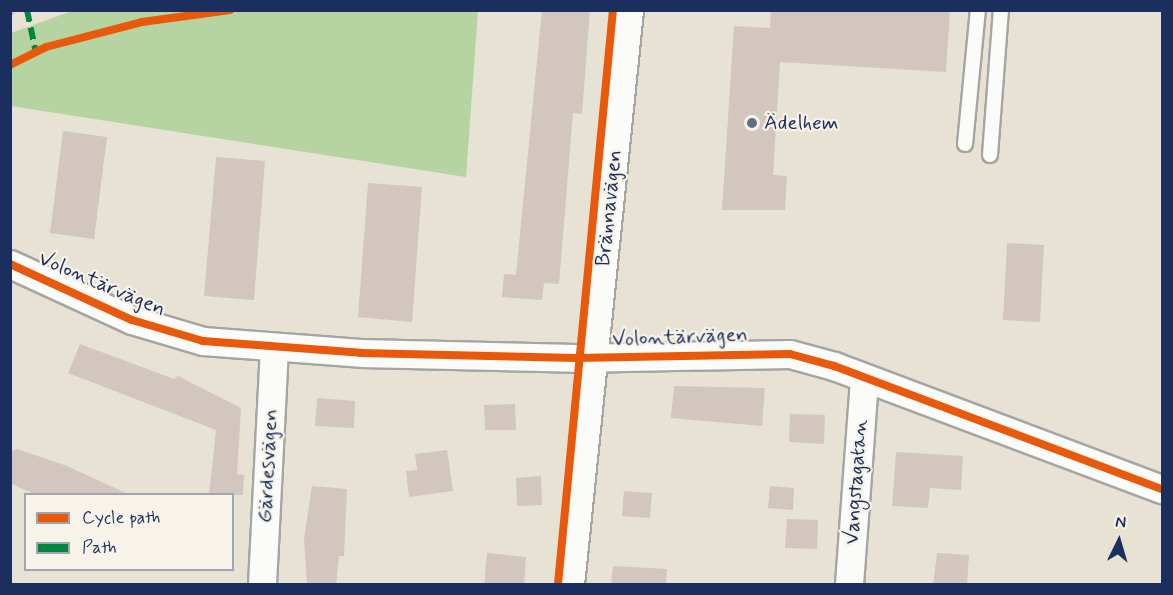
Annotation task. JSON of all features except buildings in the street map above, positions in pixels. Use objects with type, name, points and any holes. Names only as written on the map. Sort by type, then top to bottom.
[{"type":"street","name":"Brännavägen","points":[[570,585],[629,10]]},
{"type":"street","name":"Volontärvägen","points":[[10,264],[132,321],[203,341],[274,348],[594,358],[790,354],[1162,489]]},
{"type":"street","name":"Gärdesvägen","points":[[262,585],[274,348]]},
{"type":"street","name":"Vangstagatan","points":[[849,585],[864,379]]},
{"type":"lane","points":[[965,144],[978,10]]},
{"type":"lane","points":[[990,155],[1001,10]]},
{"type":"path","points":[[10,14],[20,10]]},
{"type":"green space","points":[[72,11],[478,11],[466,177],[11,106],[11,33]]},
{"type":"marked path","points":[[27,10],[36,53]]},
{"type":"cycle path","points":[[10,65],[46,47],[142,22],[230,10]]},
{"type":"cycle path","points":[[558,584],[613,10]]},
{"type":"cycle path","points":[[10,264],[132,320],[203,341],[361,353],[576,358],[790,354],[834,366],[1162,489]]},
{"type":"place","name":"Ädelhem","points":[[752,123]]}]
